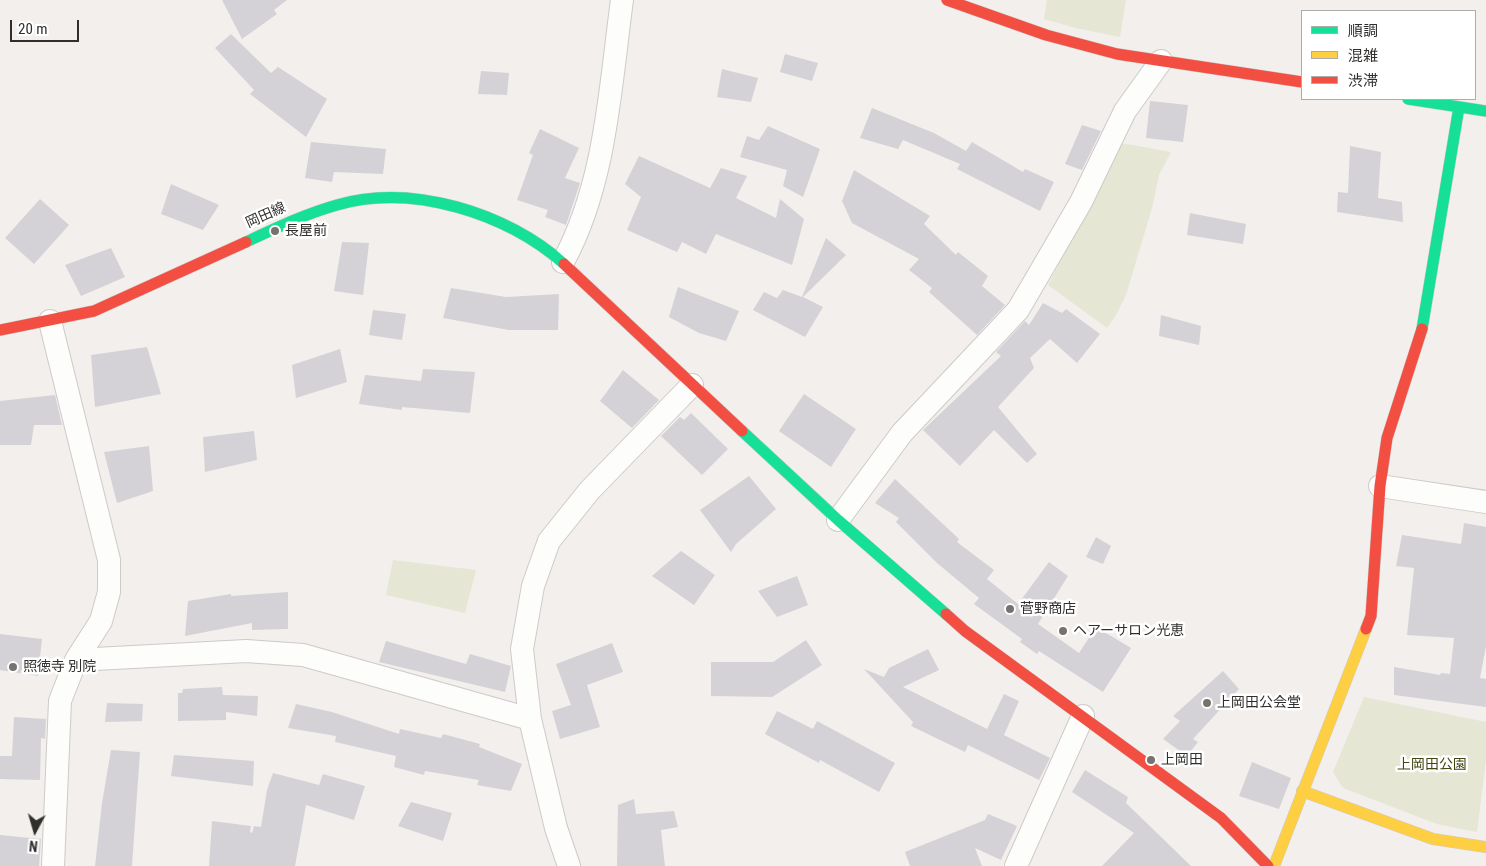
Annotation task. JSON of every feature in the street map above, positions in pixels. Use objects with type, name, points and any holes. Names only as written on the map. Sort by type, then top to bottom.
[{"type":"street","points":[[555,256],[574,241],[602,150],[622,0]]},
{"type":"street","points":[[947,0],[1046,35],[1118,54],[1301,82]]},
{"type":"street","points":[[838,520],[902,433],[1018,310],[1081,202],[1124,111],[1161,61]]},
{"type":"street","points":[[1414,100],[1486,111]]},
{"type":"street","points":[[1274,866],[1371,616],[1380,486],[1387,438],[1424,321],[1459,107]]},
{"type":"street","name":"岡田線","points":[[0,330],[94,311],[292,220],[339,204],[392,197],[439,203],[480,213],[555,256],[838,520],[965,631],[1221,818],[1268,866]]},
{"type":"street","points":[[50,321],[109,560],[109,592],[100,621],[76,660],[60,701],[53,866]]},
{"type":"street","points":[[569,866],[556,828],[530,719],[522,649],[533,586],[549,541],[590,490],[692,385]]},
{"type":"street","points":[[1380,486],[1486,502]]},
{"type":"street","points":[[76,660],[246,650],[302,655],[530,719]]},
{"type":"street","points":[[1016,866],[1083,716]]},
{"type":"street","points":[[1302,791],[1433,839],[1486,847]]},
{"type":"green space","points":[[1047,0],[1126,0],[1120,37],[1044,19]]},
{"type":"green space","points":[[1121,143],[1171,152],[1159,175],[1152,208],[1126,295],[1107,328],[1048,285]]},
{"type":"green space","points":[[393,560],[476,570],[465,613],[386,595]]},
{"type":"green space","name":"上岡田公園","points":[[1364,697],[1486,722],[1486,760],[1477,832],[1437,824],[1343,788],[1333,772]]},
{"type":"building","points":[[222,0],[287,0],[274,10],[277,14],[242,39]]},
{"type":"building","points":[[231,34],[271,73],[278,67],[327,99],[306,137],[250,94],[254,90],[215,48]]},
{"type":"building","points":[[785,54],[818,63],[812,81],[780,72]]},
{"type":"building","points":[[722,69],[758,78],[751,102],[717,97]]},
{"type":"building","points":[[481,71],[509,73],[507,95],[478,94]]},
{"type":"building","points":[[1150,101],[1188,105],[1183,142],[1146,138]]},
{"type":"building","points":[[872,108],[934,133],[966,151],[972,142],[1023,172],[1025,169],[1054,182],[1040,211],[957,169],[960,164],[903,140],[898,149],[860,138]]},
{"type":"building","points":[[1082,125],[1101,131],[1082,170],[1065,164]]},
{"type":"building","points":[[768,126],[820,149],[803,197],[783,186],[787,170],[740,157],[747,136],[759,140]]},
{"type":"building","points":[[540,129],[579,148],[565,178],[580,183],[566,225],[545,217],[548,210],[517,200],[533,155],[529,153]]},
{"type":"building","points":[[311,142],[386,149],[383,174],[334,172],[332,182],[305,178]]},
{"type":"building","points":[[1350,146],[1381,152],[1378,198],[1402,202],[1403,222],[1337,212],[1338,192],[1348,193]]},
{"type":"building","points":[[639,156],[710,188],[721,168],[747,176],[736,198],[776,218],[780,199],[804,219],[792,265],[716,234],[706,254],[682,242],[677,252],[627,230],[641,197],[625,184]]},
{"type":"building","points":[[854,170],[930,216],[924,224],[956,255],[958,252],[988,276],[982,286],[1005,305],[977,335],[929,292],[932,288],[909,270],[919,259],[852,223],[842,201]]},
{"type":"building","points":[[171,184],[219,205],[203,230],[161,214]]},
{"type":"building","points":[[40,199],[69,225],[34,264],[5,238]]},
{"type":"building","points":[[1190,213],[1246,224],[1243,244],[1187,235]]},
{"type":"building","points":[[826,238],[846,255],[803,297],[823,307],[805,337],[753,310],[764,292],[777,298],[783,290],[802,297]]},
{"type":"building","points":[[342,242],[369,243],[363,295],[334,291]]},
{"type":"building","points":[[111,248],[125,277],[81,296],[65,265]]},
{"type":"building","points":[[678,287],[739,311],[726,341],[699,333],[669,317]]},
{"type":"building","points":[[451,288],[506,297],[559,294],[558,330],[509,330],[443,318]]},
{"type":"building","points":[[1043,303],[1062,313],[1066,309],[1100,334],[1077,363],[1050,339],[1030,358],[1034,368],[998,407],[1037,454],[1027,463],[994,430],[960,466],[923,430],[1001,356],[996,352],[1025,321],[1029,325]]},
{"type":"building","points":[[373,310],[406,314],[402,340],[369,335]]},
{"type":"building","points":[[1161,315],[1201,326],[1199,345],[1159,336]]},
{"type":"building","points":[[147,347],[161,394],[95,407],[91,355]]},
{"type":"building","points":[[340,349],[347,382],[296,398],[292,365]]},
{"type":"building","points":[[423,369],[475,372],[470,413],[402,407],[402,410],[359,404],[365,375],[421,381]]},
{"type":"building","points":[[623,370],[659,400],[632,428],[600,401]]},
{"type":"building","points":[[804,394],[856,429],[831,467],[779,431]]},
{"type":"building","points":[[55,395],[62,425],[34,425],[31,445],[0,445],[0,401]]},
{"type":"building","points":[[691,413],[728,449],[702,475],[661,436],[680,417],[684,420]]},
{"type":"building","points":[[254,431],[257,460],[205,472],[203,437]]},
{"type":"building","points":[[149,446],[153,491],[117,503],[104,452]]},
{"type":"building","points":[[749,476],[776,509],[736,544],[731,552],[700,510]]},
{"type":"building","points":[[895,479],[959,539],[957,542],[994,570],[987,579],[1018,604],[1049,562],[1068,576],[1038,624],[1079,653],[1096,627],[1131,648],[1103,692],[1039,651],[1037,654],[1020,642],[1022,639],[974,604],[979,598],[937,563],[896,522],[899,518],[875,503]]},
{"type":"building","points":[[1464,523],[1486,527],[1486,646],[1480,678],[1486,679],[1486,707],[1394,695],[1394,667],[1440,675],[1441,673],[1450,674],[1454,638],[1407,635],[1414,568],[1396,566],[1402,535],[1461,544]]},
{"type":"building","points":[[1096,537],[1111,546],[1103,564],[1086,557]]},
{"type":"building","points":[[681,551],[715,575],[694,605],[652,576]]},
{"type":"building","points":[[797,576],[808,605],[777,617],[758,591]]},
{"type":"building","points":[[288,592],[288,629],[252,630],[252,623],[185,636],[188,601],[231,594],[231,596]]},
{"type":"building","points":[[0,634],[42,639],[38,676],[0,670]]},
{"type":"building","points":[[806,640],[822,665],[772,697],[711,696],[711,662],[773,662]]},
{"type":"building","points":[[386,641],[466,664],[470,654],[511,666],[505,692],[379,662]]},
{"type":"building","points":[[612,643],[623,672],[587,685],[600,727],[560,739],[552,711],[571,705],[556,664]]},
{"type":"building","points":[[928,649],[939,670],[903,687],[987,729],[1004,694],[1019,701],[1004,735],[1050,758],[1039,780],[968,745],[965,752],[911,726],[913,722],[864,669],[884,677],[889,668]]},
{"type":"building","name":"上岡田公会堂","points":[[1223,671],[1239,689],[1193,739],[1198,742],[1187,756],[1163,739],[1180,721],[1173,716]]},
{"type":"building","points":[[222,687],[223,695],[258,696],[257,716],[226,712],[226,720],[178,721],[178,693],[182,693],[183,689]]},
{"type":"building","points":[[107,703],[143,704],[142,721],[105,722]]},
{"type":"building","points":[[296,704],[332,712],[399,734],[400,729],[441,738],[443,734],[480,744],[479,747],[522,764],[511,791],[477,785],[479,780],[425,771],[424,775],[394,767],[396,756],[335,742],[336,736],[288,728]]},
{"type":"building","points":[[777,711],[813,729],[817,721],[895,763],[879,792],[820,760],[819,763],[765,734]]},
{"type":"building","points":[[14,717],[46,719],[45,739],[41,738],[40,780],[0,779],[0,756],[12,756]]},
{"type":"building","points":[[111,750],[140,752],[132,866],[95,866],[102,803]]},
{"type":"building","points":[[174,755],[254,761],[253,786],[171,776]]},
{"type":"building","points":[[1252,762],[1291,778],[1279,809],[1239,796]]},
{"type":"building","points":[[1085,770],[1128,797],[1126,803],[1191,866],[1102,866],[1134,833],[1072,792]]},
{"type":"building","points":[[273,773],[319,785],[323,774],[365,786],[354,820],[306,805],[295,866],[209,866],[212,821],[251,826],[250,832],[252,833],[254,826],[261,827],[267,790]]},
{"type":"building","points":[[634,799],[636,814],[674,811],[678,827],[661,830],[665,866],[617,866],[618,805]]},
{"type":"building","points":[[411,802],[452,813],[443,841],[398,826]]},
{"type":"building","points":[[988,814],[1017,826],[1001,860],[975,848],[982,866],[910,866],[905,852],[985,820]]},
{"type":"building","points":[[0,835],[41,839],[39,866],[0,866]]},
{"type":"traffic: fast","points":[[1414,100],[1486,111]]},
{"type":"traffic: fast","points":[[1422,329],[1459,107]]},
{"type":"traffic: fast","points":[[246,242],[302,217],[337,205],[366,199],[396,198],[427,201],[457,207],[487,217],[515,230],[541,246],[564,264]]},
{"type":"traffic: fast","points":[[742,431],[838,520],[946,614]]},
{"type":"traffic: slow","points":[[1274,866],[1366,629]]},
{"type":"traffic: slow","points":[[1302,791],[1433,839],[1486,847]]},
{"type":"traffic: jam","points":[[947,0],[1046,35],[1117,54],[1301,82]]},
{"type":"traffic: jam","points":[[0,330],[94,311],[246,242]]},
{"type":"traffic: jam","points":[[564,264],[742,431]]},
{"type":"traffic: jam","points":[[1366,629],[1371,616],[1380,486],[1387,438],[1422,329]]},
{"type":"traffic: jam","points":[[946,614],[965,631],[1221,818],[1268,866]]},
{"type":"place","name":"長屋前","points":[[275,231]]},
{"type":"place","name":"菅野商店","points":[[1010,609]]},
{"type":"place","name":"ヘアーサロン光恵","points":[[1063,631]]},
{"type":"place","name":"照徳寺 別院","points":[[13,667]]},
{"type":"place","name":"上岡田公会堂","points":[[1207,703]]},
{"type":"place","name":"上岡田","points":[[1151,760]]}]
